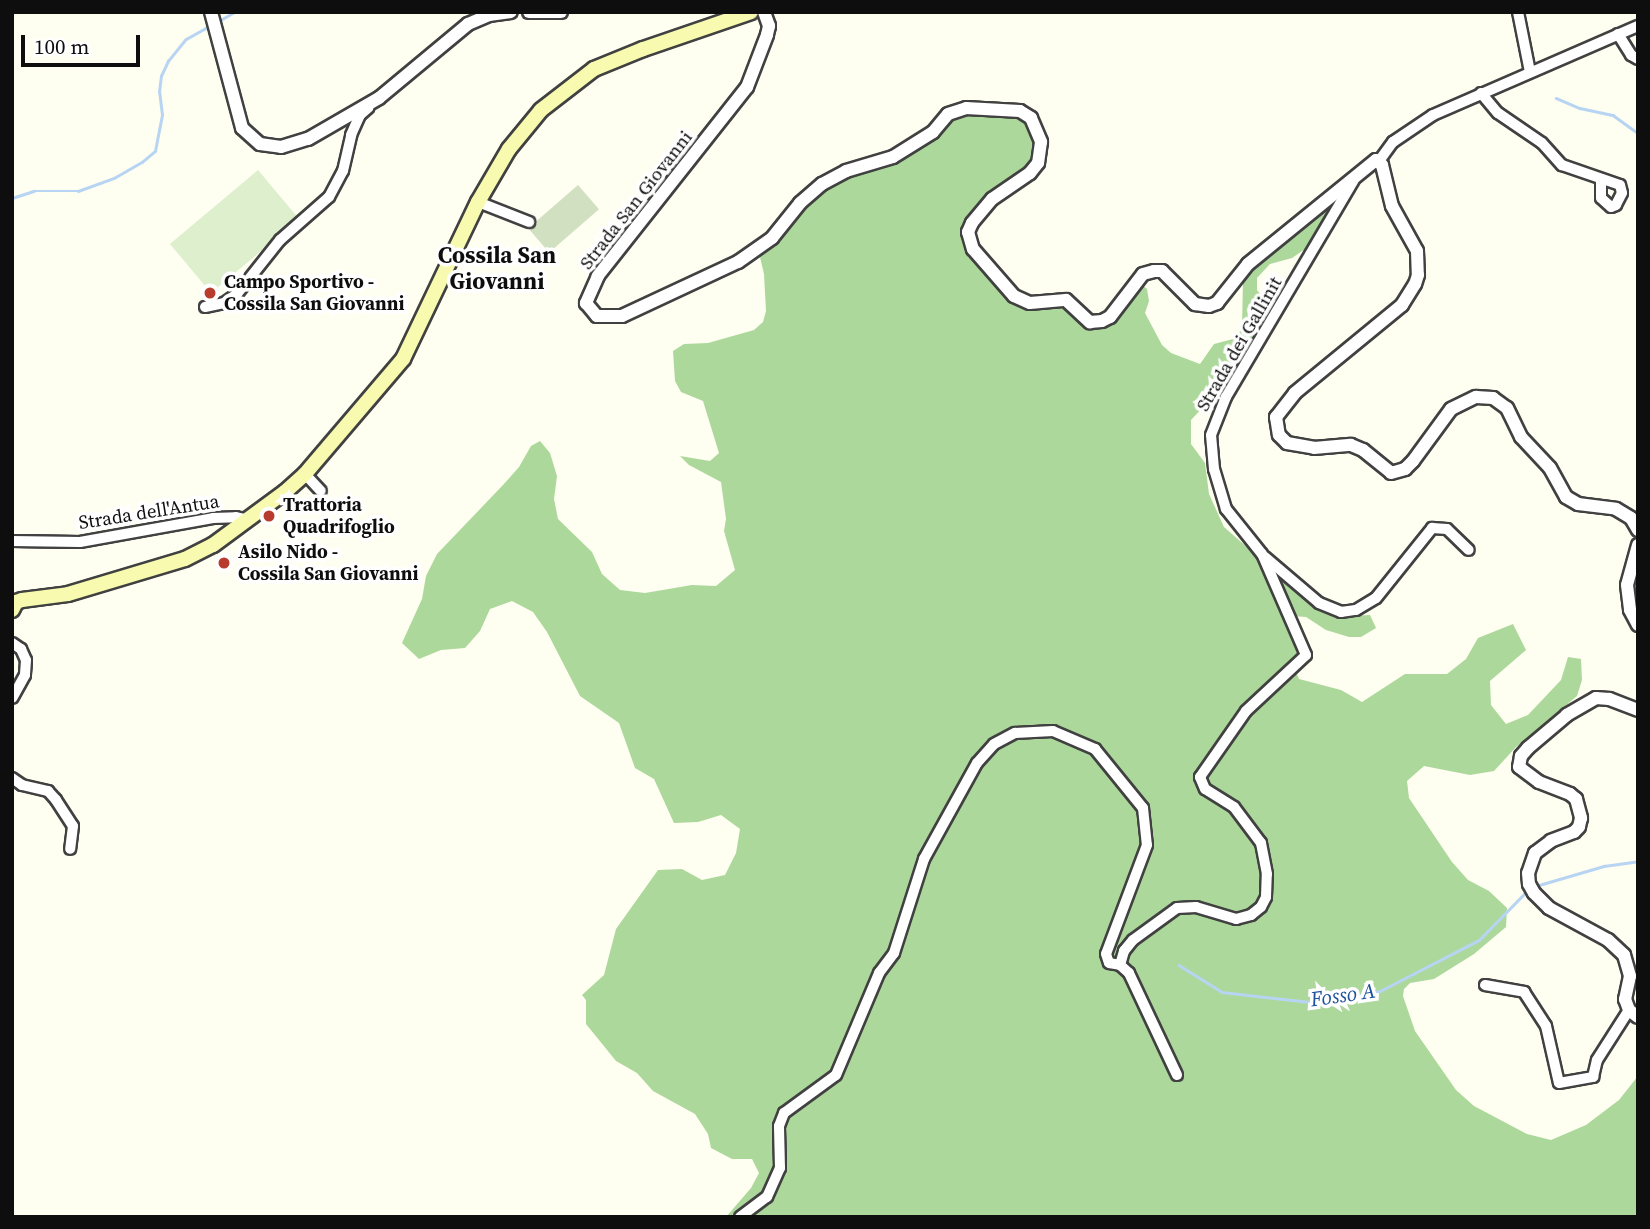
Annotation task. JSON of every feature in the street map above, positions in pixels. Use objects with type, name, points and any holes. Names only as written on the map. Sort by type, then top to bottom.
[{"type":"main road","points":[[14,605],[68,594],[186,559],[213,545],[249,520],[305,474],[402,359],[478,202],[509,149],[541,110],[594,69],[643,48],[751,12]]},
{"type":"street","points":[[211,12],[242,128],[260,144],[281,147],[308,139],[379,98]]},
{"type":"street","points":[[205,307],[224,303],[237,294],[280,240],[329,197],[343,171],[351,135],[360,115],[468,24],[489,15],[511,12]]},
{"type":"street","points":[[529,12],[561,12]]},
{"type":"street","name":"Strada San Giovanni","points":[[764,12],[769,26],[767,35],[747,87],[598,276],[586,303],[597,316],[622,316],[738,262],[772,238],[800,203],[822,184],[846,171],[893,157],[933,132],[948,114],[966,108],[1020,111],[1031,118],[1041,142],[1038,163],[1030,173],[992,199],[972,223],[968,232],[973,249],[1014,296],[1030,303],[1066,300],[1090,322],[1110,317],[1143,274],[1154,271],[1162,271],[1195,304],[1209,306],[1217,303],[1248,264],[1373,161],[1379,160]]},
{"type":"street","points":[[1518,12],[1530,72]]},
{"type":"street","points":[[1638,26],[1481,93],[1417,125],[1393,142],[1379,160],[1392,206],[1417,251],[1418,275],[1415,284],[1402,305],[1295,393],[1276,417],[1279,435],[1287,443],[1314,449],[1351,445],[1363,450],[1391,473],[1405,469],[1413,461],[1451,409],[1476,397],[1493,398],[1507,408],[1521,437],[1550,468],[1566,497],[1578,504],[1616,509],[1631,518],[1638,530]]},
{"type":"street","points":[[1618,34],[1631,55],[1638,59]]},
{"type":"street","points":[[1481,93],[1498,113],[1542,143],[1562,165],[1601,179]]},
{"type":"street","name":"Strada dei Gallinit","points":[[1120,965],[1124,951],[1133,940],[1177,908],[1196,906],[1236,919],[1251,915],[1261,907],[1266,897],[1267,874],[1261,843],[1234,807],[1205,789],[1200,777],[1247,711],[1307,655],[1262,554],[1226,509],[1219,494],[1214,469],[1213,426],[1226,397],[1272,323],[1354,179]]},
{"type":"street","points":[[478,202],[529,222]]},
{"type":"street","points":[[305,474],[321,491]]},
{"type":"street","name":"Strada dell'Antua","points":[[12,541],[79,542],[213,518],[236,517],[249,520]]},
{"type":"street","points":[[1262,554],[1319,603],[1341,612],[1368,605],[1432,528],[1447,529],[1469,550]]},
{"type":"street","points":[[1638,545],[1627,585],[1630,610],[1638,625]]},
{"type":"street","points":[[12,643],[21,649],[26,660],[26,675],[12,698]]},
{"type":"street","points":[[1485,985],[1524,992],[1546,1026],[1559,1083],[1594,1077],[1597,1060],[1633,1013],[1625,999],[1630,976],[1625,955],[1608,940],[1549,908],[1529,884],[1528,873],[1535,853],[1551,841],[1574,832],[1579,827],[1581,818],[1576,799],[1524,774],[1520,761],[1528,748],[1567,715],[1596,698],[1609,699],[1638,710]]},
{"type":"street","points":[[740,1217],[767,1197],[780,1168],[779,1126],[784,1113],[836,1075],[879,973],[894,953],[924,859],[977,763],[994,744],[1015,733],[1053,731],[1095,749],[1143,808],[1147,845],[1106,954],[1109,963],[1120,965],[1129,973],[1177,1075]]},
{"type":"street","points":[[12,778],[22,785],[48,791],[56,800],[74,826],[70,849]]},
{"type":"green space","points":[[970,112],[1022,119],[1029,123],[1035,138],[1031,162],[1024,171],[986,196],[963,226],[964,238],[975,263],[993,284],[1009,299],[1033,308],[1068,307],[1088,326],[1098,328],[1109,323],[1142,285],[1147,289],[1149,301],[1145,313],[1162,345],[1171,353],[1200,364],[1214,344],[1237,338],[1242,327],[1243,279],[1255,263],[1337,200],[1308,247],[1292,258],[1270,264],[1257,278],[1257,290],[1264,299],[1275,304],[1232,369],[1212,381],[1207,403],[1191,420],[1191,444],[1205,463],[1209,494],[1224,527],[1311,603],[1347,616],[1370,615],[1376,628],[1361,637],[1349,637],[1326,630],[1306,617],[1293,616],[1289,627],[1298,654],[1293,665],[1299,679],[1341,690],[1362,702],[1405,674],[1447,674],[1466,659],[1478,638],[1513,624],[1526,650],[1490,681],[1491,705],[1506,724],[1528,715],[1561,680],[1568,657],[1581,659],[1582,680],[1577,696],[1516,747],[1494,771],[1470,775],[1424,766],[1407,781],[1409,798],[1452,862],[1468,880],[1489,891],[1507,908],[1506,927],[1474,954],[1434,979],[1410,983],[1404,989],[1403,996],[1415,1031],[1456,1090],[1474,1106],[1527,1134],[1551,1140],[1586,1125],[1619,1100],[1638,1076],[1638,1217],[726,1217],[751,1188],[759,1173],[752,1159],[732,1159],[711,1148],[708,1134],[695,1114],[653,1091],[637,1073],[616,1061],[586,1024],[586,1000],[582,995],[604,975],[616,929],[658,870],[682,869],[702,880],[725,875],[736,853],[740,829],[721,815],[698,822],[674,823],[654,779],[635,768],[619,723],[580,696],[547,632],[533,612],[512,601],[490,609],[480,631],[465,648],[441,650],[419,659],[402,643],[422,599],[426,576],[437,554],[519,467],[531,446],[540,441],[550,453],[557,476],[554,499],[558,519],[592,552],[602,574],[620,590],[645,593],[692,585],[716,586],[735,570],[724,531],[726,519],[721,482],[689,465],[680,456],[710,461],[719,453],[703,401],[681,392],[675,381],[673,351],[684,344],[708,343],[754,330],[763,322],[766,311],[760,257],[810,200],[845,178],[894,163],[933,139],[949,123]]},
{"type":"green space","points":[[258,170],[299,219],[211,293],[170,244]]},
{"type":"green space","points":[[578,185],[599,209],[549,252],[528,228]]},
{"type":"waterway","points":[[217,22],[234,12]]},
{"type":"waterway","points":[[12,198],[34,191],[78,191],[114,178],[155,151],[162,115],[159,92],[161,76],[168,61],[186,39],[211,25]]},
{"type":"waterway","points":[[1556,98],[1580,108],[1613,115],[1638,133]]},
{"type":"waterway","name":"Fosso A","points":[[1539,885],[1604,866],[1638,861]]},
{"type":"waterway","name":"Fosso A","points":[[1179,965],[1222,992],[1318,1003],[1380,991],[1479,940],[1525,893]]},
{"type":"place","name":"Campo Sportivo - Cossila San Giovanni","points":[[210,293]]},
{"type":"place","name":"Trattoria Quadrifoglio","points":[[269,516]]},
{"type":"place","name":"Asilo Nido - Cossila San Giovanni","points":[[224,563]]},
{"type":"district","name":"Cossila San Giovanni","points":[[497,268]]}]
